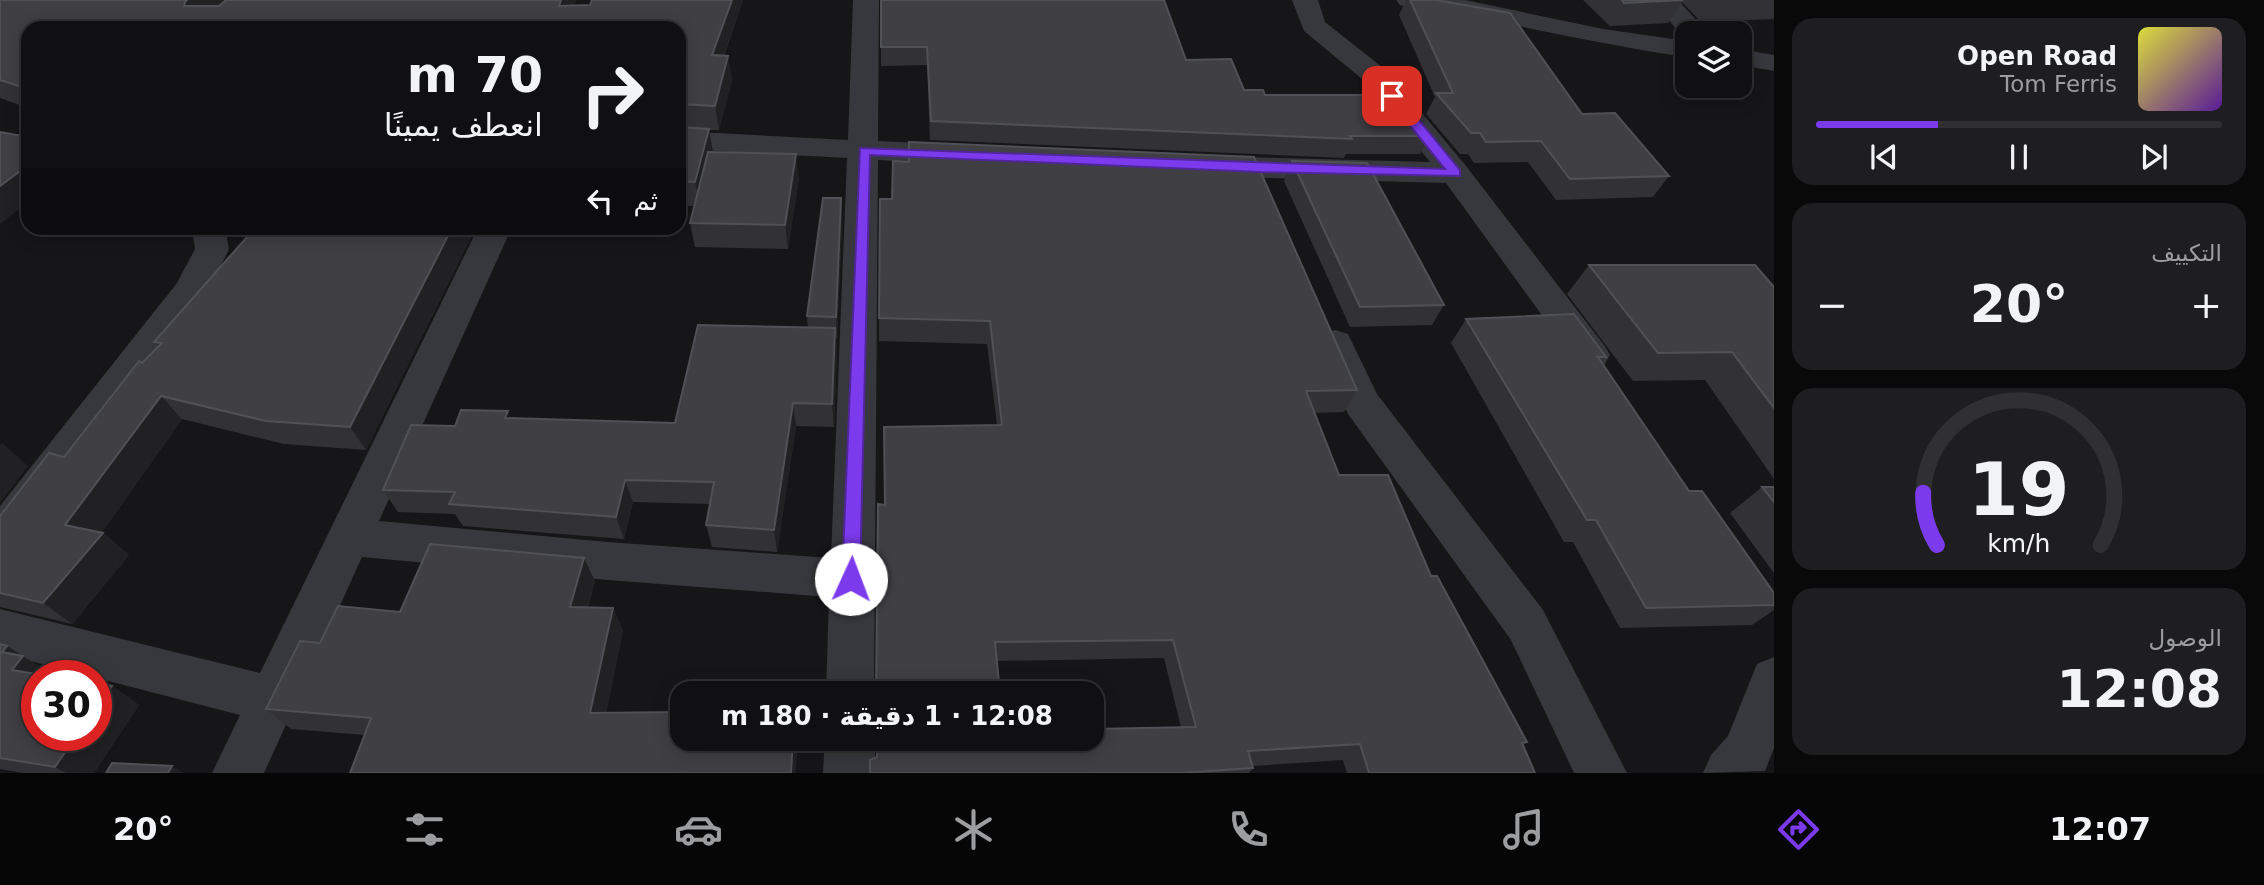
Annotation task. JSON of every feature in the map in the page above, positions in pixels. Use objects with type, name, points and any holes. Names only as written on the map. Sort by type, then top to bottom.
[{"type":"street","points":[[850,681],[866,0]]},
{"type":"street","points":[[1305,0],[1313,25],[1377,76],[1455,173],[1609,380]]},
{"type":"street","points":[[1409,0],[1453,3],[1603,37],[1675,48]]},
{"type":"street","points":[[1664,0],[1684,21]]},
{"type":"street","points":[[1752,59],[1774,63]]},
{"type":"street","points":[[686,140],[987,156]]},
{"type":"street","points":[[1178,164],[1266,185],[1455,173]]},
{"type":"street","points":[[0,539],[191,290],[212,249],[209,235]]},
{"type":"street","points":[[238,773],[352,537],[491,236]]},
{"type":"street","points":[[1323,315],[1362,403],[1527,625],[1601,773]]},
{"type":"street","points":[[352,537],[608,561],[851,579]]},
{"type":"street","points":[[0,631],[274,700]]},
{"type":"street","points":[[1729,773],[1747,753],[1774,680]]},
{"type":"street","points":[[849,773],[850,751]]},
{"type":"building","points":[[0,0],[187,0],[184,6],[219,6],[226,0],[561,0],[559,6],[590,5],[592,0],[732,0],[712,55],[728,56],[715,106],[686,104],[686,21],[21,21],[21,87],[0,80]]},
{"type":"building","points":[[881,0],[1164,0],[1186,60],[1231,59],[1244,90],[1263,90],[1265,95],[1396,95],[1429,136],[1350,136],[1352,139],[931,121],[927,47],[881,47]]},
{"type":"building","points":[[1410,0],[1436,0],[1510,13],[1582,114],[1615,113],[1669,176],[1570,179],[1541,141],[1486,142],[1480,133],[1471,133],[1436,93],[1453,93]]},
{"type":"building","points":[[1622,0],[1683,0],[1624,3]]},
{"type":"building","points":[[686,127],[709,129],[695,182],[686,181]]},
{"type":"building","points":[[0,132],[21,136],[21,170],[0,186]]},
{"type":"building","points":[[909,142],[1254,157],[1357,390],[1306,391],[1339,475],[1388,475],[1431,576],[1437,576],[1527,742],[1522,743],[1535,773],[1369,773],[1360,744],[1248,751],[1253,768],[1183,773],[870,773],[870,760],[877,757],[877,751],[1104,751],[1104,729],[1196,727],[1173,640],[995,642],[999,681],[876,681],[878,504],[885,505],[884,427],[1002,425],[990,321],[879,318],[880,199],[892,199],[893,161],[909,162]]},
{"type":"building","points":[[708,152],[796,154],[785,225],[690,223]]},
{"type":"building","points":[[1292,161],[1367,163],[1444,305],[1360,307]]},
{"type":"building","points":[[823,198],[841,198],[836,317],[807,316]]},
{"type":"building","points":[[249,235],[448,235],[350,427],[266,421],[161,396],[65,525],[103,533],[43,603],[0,593],[0,516],[49,453],[64,457],[139,361],[142,363],[162,343],[154,342]]},
{"type":"building","points":[[1589,265],[1755,265],[1774,287],[1774,408],[1732,352],[1658,353]]},
{"type":"building","points":[[1574,314],[1606,357],[1598,357],[1689,491],[1702,491],[1774,593],[1774,605],[1646,608],[1596,520],[1587,520],[1466,319]]},
{"type":"building","points":[[698,325],[835,328],[832,404],[793,403],[774,530],[706,525],[714,482],[625,480],[616,517],[449,504],[455,492],[383,490],[411,425],[455,426],[461,410],[508,411],[505,418],[675,423]]},
{"type":"building","points":[[1762,487],[1774,487],[1774,502]]},
{"type":"building","points":[[430,544],[584,558],[570,607],[613,608],[590,713],[670,712],[670,751],[792,751],[791,773],[350,773],[371,718],[266,709],[300,641],[320,643],[338,606],[400,612]]},
{"type":"building","points":[[0,644],[7,646],[2,652],[23,656],[12,670],[21,672],[21,751],[66,751],[55,767],[0,758]]},
{"type":"building","points":[[112,763],[172,766],[168,773],[106,773]]},
{"type":"route","points":[[851,579],[864,150],[1260,168],[1455,173],[1392,96]]}]
